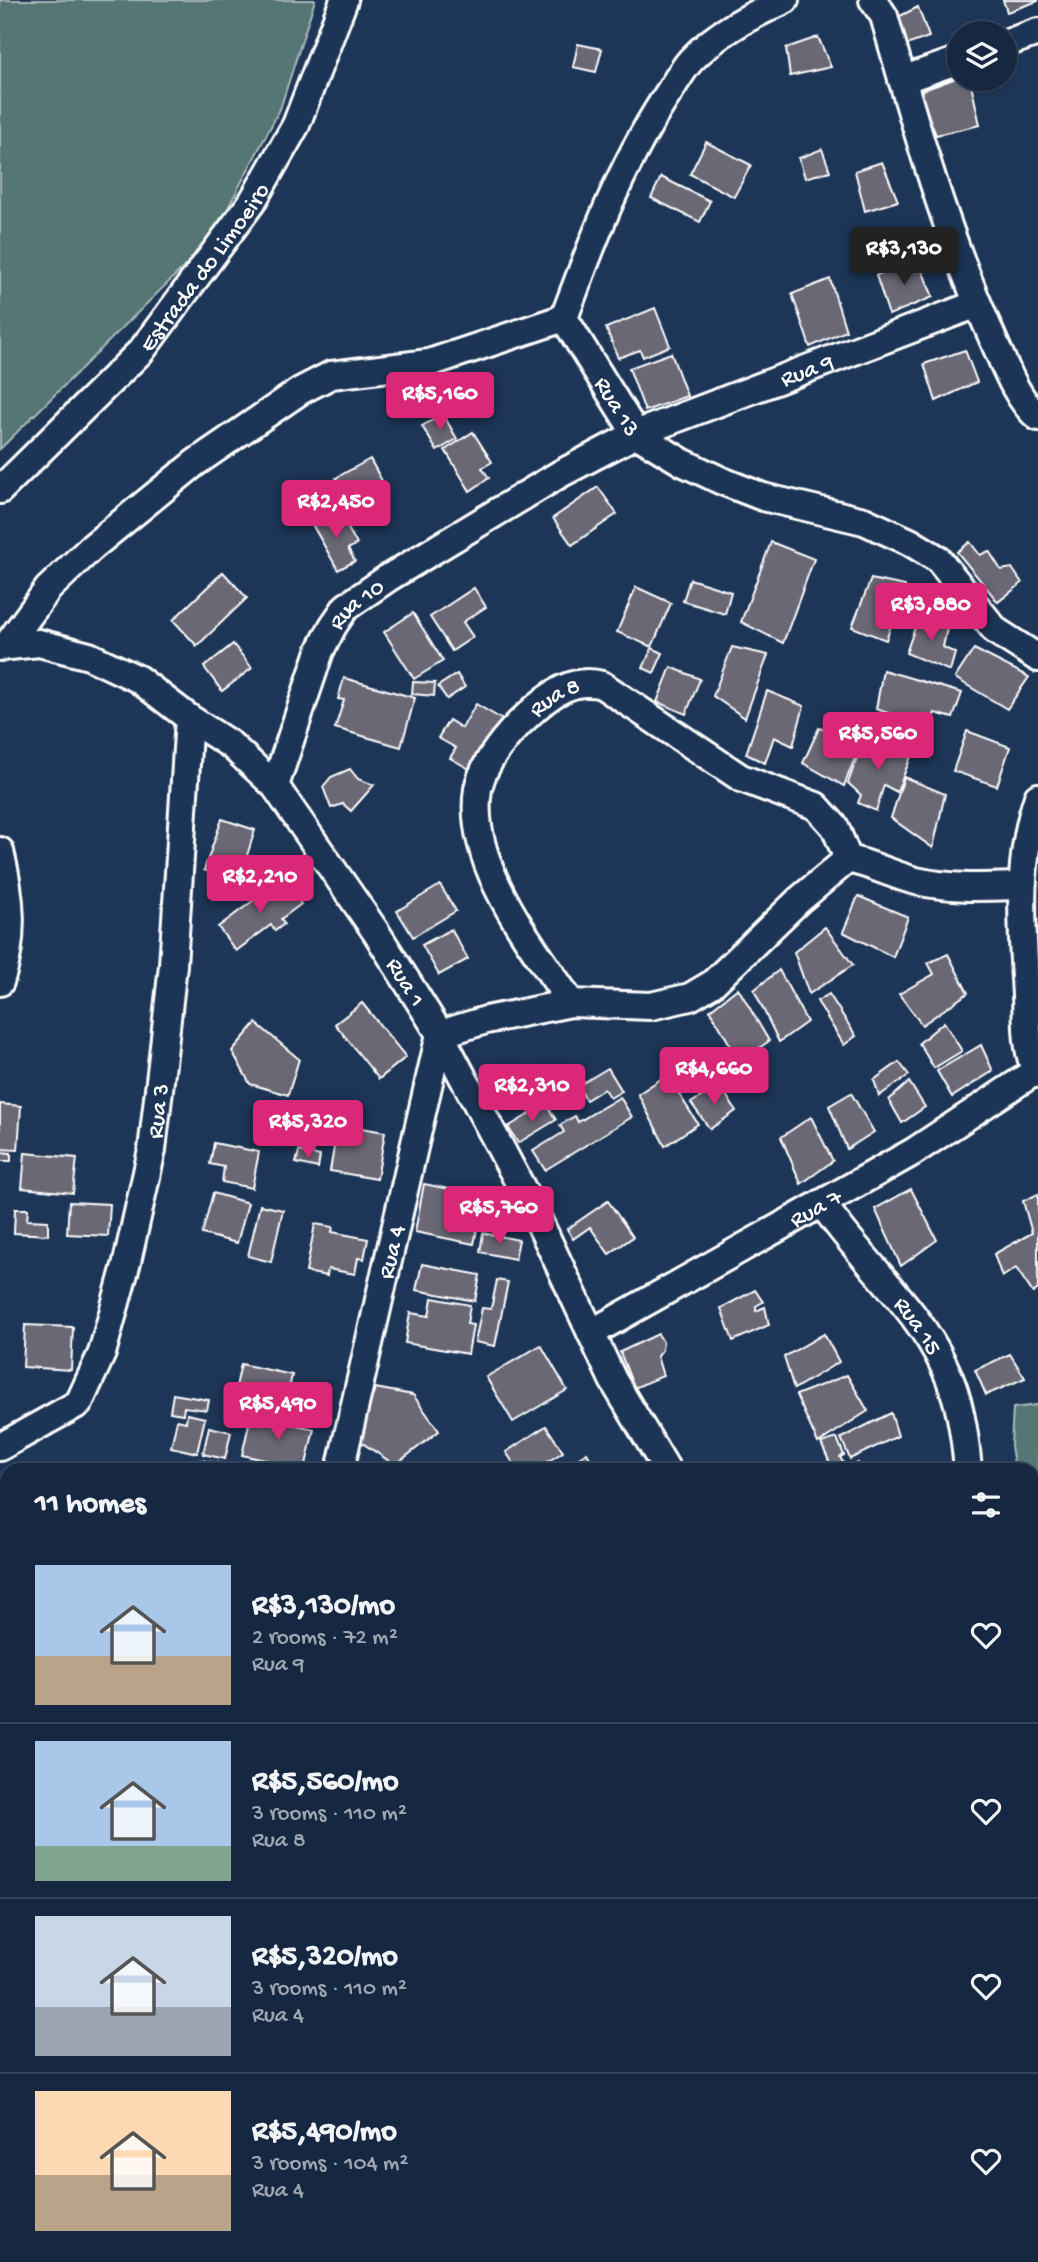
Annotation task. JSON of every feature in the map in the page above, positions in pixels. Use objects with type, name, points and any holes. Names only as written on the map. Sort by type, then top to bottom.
[{"type":"street","name":"Estrada do Limoeiro","points":[[0,490],[142,350],[252,202],[296,125],[344,0]]},
{"type":"street","points":[[4,646],[48,589],[92,547],[195,463],[300,391],[331,375],[429,363],[564,318],[590,243],[621,177],[651,121],[690,61],[737,22],[785,0]]},
{"type":"street","points":[[873,0],[884,16],[931,177],[977,304],[1007,372],[1027,408],[1038,417]]},
{"type":"street","points":[[1017,39],[1038,32]]},
{"type":"street","points":[[902,80],[947,64]]},
{"type":"street","name":"Rua 9","points":[[636,434],[977,304]]},
{"type":"street","name":"Rua 13","points":[[564,318],[636,434],[682,462],[753,493],[864,522],[910,542],[938,559],[996,631],[1038,658]]},
{"type":"street","name":"Rua 10","points":[[275,786],[320,651],[346,607],[388,578],[560,474],[636,434]]},
{"type":"street","name":"Rua 1","points":[[4,646],[39,643],[89,656],[138,679],[189,718],[231,745],[275,786],[376,932],[440,1034],[534,1213],[613,1380],[663,1463]]},
{"type":"street","name":"Rua 8","points":[[571,1003],[511,910],[484,857],[477,825],[479,786],[504,737],[537,707],[568,685],[587,681],[602,685],[741,778],[816,806],[835,827],[848,859]]},
{"type":"street","name":"Rua 3","points":[[0,1447],[79,1403],[102,1353],[127,1262],[152,1150],[163,1055],[173,965],[189,718]]},
{"type":"street","points":[[1037,1073],[1028,1038],[1021,886],[1030,821],[1038,797]]},
{"type":"street","points":[[0,851],[10,895],[9,955],[0,982]]},
{"type":"street","points":[[440,1034],[486,1020],[571,1003],[651,1006],[690,997],[712,984],[799,900],[848,859],[876,865],[914,880],[950,887],[1021,886]]},
{"type":"street","name":"Rua 4","points":[[342,1463],[440,1034]]},
{"type":"street","name":"Rua 7","points":[[591,1333],[913,1152],[1037,1073]]},
{"type":"street","name":"Rua 15","points":[[822,1203],[840,1231],[920,1328],[943,1363],[954,1388],[967,1463]]},
{"type":"green space","points":[[0,0],[315,0],[280,109],[211,240],[0,449]]},
{"type":"green space","points":[[1038,1405],[1038,1463],[1014,1463],[1011,1446],[1013,1408]]},
{"type":"building","points":[[1003,0],[1038,0],[1038,1],[1007,12]]},
{"type":"building","points":[[918,7],[929,37],[904,46],[896,18]]},
{"type":"building","points":[[818,37],[831,67],[790,76],[786,48]]},
{"type":"building","points":[[578,44],[602,49],[596,72],[573,67]]},
{"type":"building","points":[[947,81],[947,91],[973,91],[980,125],[936,135],[918,92]]},
{"type":"building","points":[[706,142],[751,165],[734,197],[690,174]]},
{"type":"building","points":[[822,149],[830,171],[805,178],[799,158]]},
{"type":"building","points":[[882,162],[898,201],[865,211],[855,171]]},
{"type":"building","points":[[661,177],[710,201],[700,222],[651,198]]},
{"type":"building","points":[[918,260],[933,297],[889,315],[876,275]]},
{"type":"building","points":[[830,279],[846,331],[810,347],[792,294]]},
{"type":"building","points":[[655,308],[670,346],[643,357],[640,350],[618,358],[606,328]]},
{"type":"building","points":[[965,350],[977,382],[936,401],[924,364]]},
{"type":"building","points":[[671,353],[687,396],[645,411],[629,368]]},
{"type":"building","points":[[443,414],[457,439],[437,451],[422,426]]},
{"type":"building","points":[[473,432],[492,462],[482,468],[489,478],[470,491],[445,450]]},
{"type":"building","points":[[370,459],[386,488],[377,492],[383,503],[357,518],[336,478]]},
{"type":"building","points":[[598,487],[617,514],[572,545],[553,518]]},
{"type":"building","points":[[338,511],[357,544],[348,549],[355,561],[338,570],[313,526]]},
{"type":"building","points":[[771,542],[814,559],[783,643],[741,622]]},
{"type":"building","points":[[970,542],[980,555],[989,551],[1001,570],[1012,568],[1022,583],[998,602],[957,552]]},
{"type":"building","points":[[223,572],[247,598],[197,646],[173,620]]},
{"type":"building","points":[[690,579],[731,592],[725,614],[683,601]]},
{"type":"building","points":[[871,579],[905,586],[886,640],[852,627]]},
{"type":"building","points":[[636,587],[671,603],[652,647],[617,632]]},
{"type":"building","points":[[474,588],[486,607],[463,622],[473,637],[452,651],[430,617]]},
{"type":"building","points":[[413,613],[443,661],[414,679],[384,632]]},
{"type":"building","points":[[919,616],[948,624],[943,647],[955,653],[950,671],[906,653]]},
{"type":"building","points":[[233,644],[252,668],[222,691],[204,667]]},
{"type":"building","points":[[732,647],[768,655],[745,718],[713,696]]},
{"type":"building","points":[[652,648],[663,653],[654,673],[643,668]]},
{"type":"building","points":[[974,649],[1029,677],[1007,709],[955,678]]},
{"type":"building","points":[[671,667],[700,679],[686,714],[657,702]]},
{"type":"building","points":[[883,670],[962,693],[953,718],[935,713],[929,726],[876,709]]},
{"type":"building","points":[[457,674],[465,687],[447,699],[438,686]]},
{"type":"building","points":[[344,678],[415,698],[401,747],[335,728],[344,700],[338,699]]},
{"type":"building","points":[[413,682],[435,683],[434,696],[412,694]]},
{"type":"building","points":[[767,691],[804,706],[793,746],[774,737],[765,763],[746,754]]},
{"type":"building","points":[[476,704],[503,720],[473,771],[450,758],[456,748],[438,738],[449,720],[462,728]]},
{"type":"building","points":[[819,728],[861,742],[844,786],[803,763]]},
{"type":"building","points":[[967,731],[1010,747],[997,786],[953,771]]},
{"type":"building","points":[[863,741],[912,754],[897,792],[884,785],[876,811],[858,803],[861,795],[848,783]]},
{"type":"building","points":[[350,769],[358,779],[374,785],[351,811],[343,804],[331,808],[323,787],[331,777]]},
{"type":"building","points":[[904,777],[945,794],[933,848],[891,818]]},
{"type":"building","points":[[222,819],[255,830],[239,881],[204,870]]},
{"type":"building","points":[[282,879],[301,904],[281,919],[284,924],[275,931],[271,925],[236,951],[218,927]]},
{"type":"building","points":[[440,885],[456,911],[413,937],[397,911]]},
{"type":"building","points":[[858,896],[908,917],[893,957],[843,932]]},
{"type":"building","points":[[825,927],[853,965],[809,994],[794,952]]},
{"type":"building","points":[[451,929],[468,959],[439,975],[422,945]]},
{"type":"building","points":[[948,954],[968,993],[922,1025],[899,994],[934,974],[928,963]]},
{"type":"building","points":[[779,970],[807,1022],[779,1042],[754,990]]},
{"type":"building","points":[[738,988],[769,1041],[740,1062],[710,1010]]},
{"type":"building","points":[[829,994],[856,1036],[844,1045],[817,1001]]},
{"type":"building","points":[[362,1003],[406,1057],[379,1079],[335,1024]]},
{"type":"building","points":[[944,1022],[962,1051],[934,1068],[919,1043]]},
{"type":"building","points":[[256,1023],[299,1059],[288,1095],[250,1084],[232,1051]]},
{"type":"building","points":[[981,1045],[993,1071],[952,1097],[937,1071]]},
{"type":"building","points":[[899,1062],[909,1075],[879,1096],[874,1080]]},
{"type":"building","points":[[531,1067],[537,1075],[546,1069],[562,1090],[538,1105],[534,1099],[518,1109],[503,1086]]},
{"type":"building","points":[[608,1068],[622,1091],[610,1098],[604,1089],[586,1100],[578,1086]]},
{"type":"building","points":[[667,1075],[698,1124],[665,1146],[638,1094]]},
{"type":"building","points":[[909,1082],[925,1107],[902,1123],[889,1100]]},
{"type":"building","points":[[720,1085],[736,1111],[710,1129],[691,1103]]},
{"type":"building","points":[[851,1093],[874,1132],[847,1149],[829,1106]]},
{"type":"building","points":[[620,1097],[632,1117],[545,1170],[533,1151],[564,1132],[560,1125],[575,1116],[578,1122]]},
{"type":"building","points":[[0,1104],[21,1106],[18,1150],[0,1149]]},
{"type":"building","points":[[546,1104],[556,1120],[518,1143],[508,1127]]},
{"type":"building","points":[[811,1117],[833,1161],[801,1184],[781,1137]]},
{"type":"building","points":[[338,1124],[385,1132],[377,1179],[330,1171]]},
{"type":"building","points":[[214,1143],[259,1152],[252,1188],[222,1182],[224,1167],[210,1164]]},
{"type":"building","points":[[299,1151],[320,1156],[318,1168],[296,1163]]},
{"type":"building","points":[[0,1152],[11,1153],[11,1161],[0,1161]]},
{"type":"building","points":[[25,1153],[77,1158],[73,1193],[22,1188]]},
{"type":"building","points":[[424,1184],[484,1196],[474,1244],[415,1232]]},
{"type":"building","points":[[911,1189],[937,1240],[901,1266],[875,1209]]},
{"type":"building","points":[[213,1193],[248,1203],[237,1243],[202,1234]]},
{"type":"building","points":[[1038,1194],[1038,1289],[1033,1293],[1016,1268],[1002,1277],[994,1254],[1032,1233],[1023,1201]]},
{"type":"building","points":[[608,1201],[633,1237],[609,1254],[590,1227],[573,1239],[567,1229]]},
{"type":"building","points":[[69,1202],[110,1204],[108,1236],[67,1234]]},
{"type":"building","points":[[260,1205],[283,1210],[271,1262],[248,1256]]},
{"type":"building","points":[[15,1209],[28,1209],[27,1220],[48,1221],[48,1235],[14,1233]]},
{"type":"building","points":[[315,1224],[333,1227],[332,1232],[368,1239],[364,1259],[358,1258],[355,1274],[328,1269],[327,1276],[306,1272]]},
{"type":"building","points":[[483,1233],[519,1240],[515,1259],[480,1252]]},
{"type":"building","points":[[422,1264],[480,1275],[475,1301],[416,1290]]},
{"type":"building","points":[[497,1280],[508,1282],[495,1346],[475,1342],[482,1308],[491,1309]]},
{"type":"building","points":[[755,1290],[763,1302],[756,1306],[756,1311],[765,1307],[769,1325],[733,1341],[721,1308]]},
{"type":"building","points":[[432,1298],[470,1305],[467,1324],[473,1325],[468,1354],[405,1343],[410,1313],[429,1316]]},
{"type":"building","points":[[25,1325],[73,1327],[71,1370],[23,1367]]},
{"type":"building","points":[[658,1334],[663,1342],[662,1350],[657,1356],[663,1376],[634,1388],[620,1352]]},
{"type":"building","points":[[824,1334],[839,1362],[794,1389],[784,1357]]},
{"type":"building","points":[[541,1345],[567,1390],[513,1422],[486,1377]]},
{"type":"building","points":[[1010,1354],[1025,1378],[986,1395],[975,1370]]},
{"type":"building","points":[[241,1364],[292,1375],[288,1394],[304,1397],[299,1421],[232,1405]]},
{"type":"building","points":[[847,1375],[868,1411],[818,1443],[796,1395]]},
{"type":"building","points":[[375,1388],[413,1395],[439,1431],[398,1463],[392,1463],[358,1440]]},
{"type":"building","points":[[173,1394],[209,1400],[207,1410],[184,1407],[183,1414],[170,1412]]},
{"type":"building","points":[[891,1413],[898,1436],[850,1459],[841,1438]]},
{"type":"building","points":[[187,1414],[205,1418],[197,1453],[171,1447],[177,1420],[186,1422]]},
{"type":"building","points":[[251,1415],[314,1429],[306,1463],[278,1463],[242,1455]]},
{"type":"building","points":[[546,1426],[563,1452],[545,1463],[513,1463],[506,1452]]},
{"type":"building","points":[[209,1427],[231,1432],[225,1459],[203,1454]]},
{"type":"building","points":[[837,1438],[844,1455],[840,1457],[843,1463],[830,1463],[821,1443]]},
{"type":"building","points":[[587,1453],[593,1463],[571,1463]]}]
